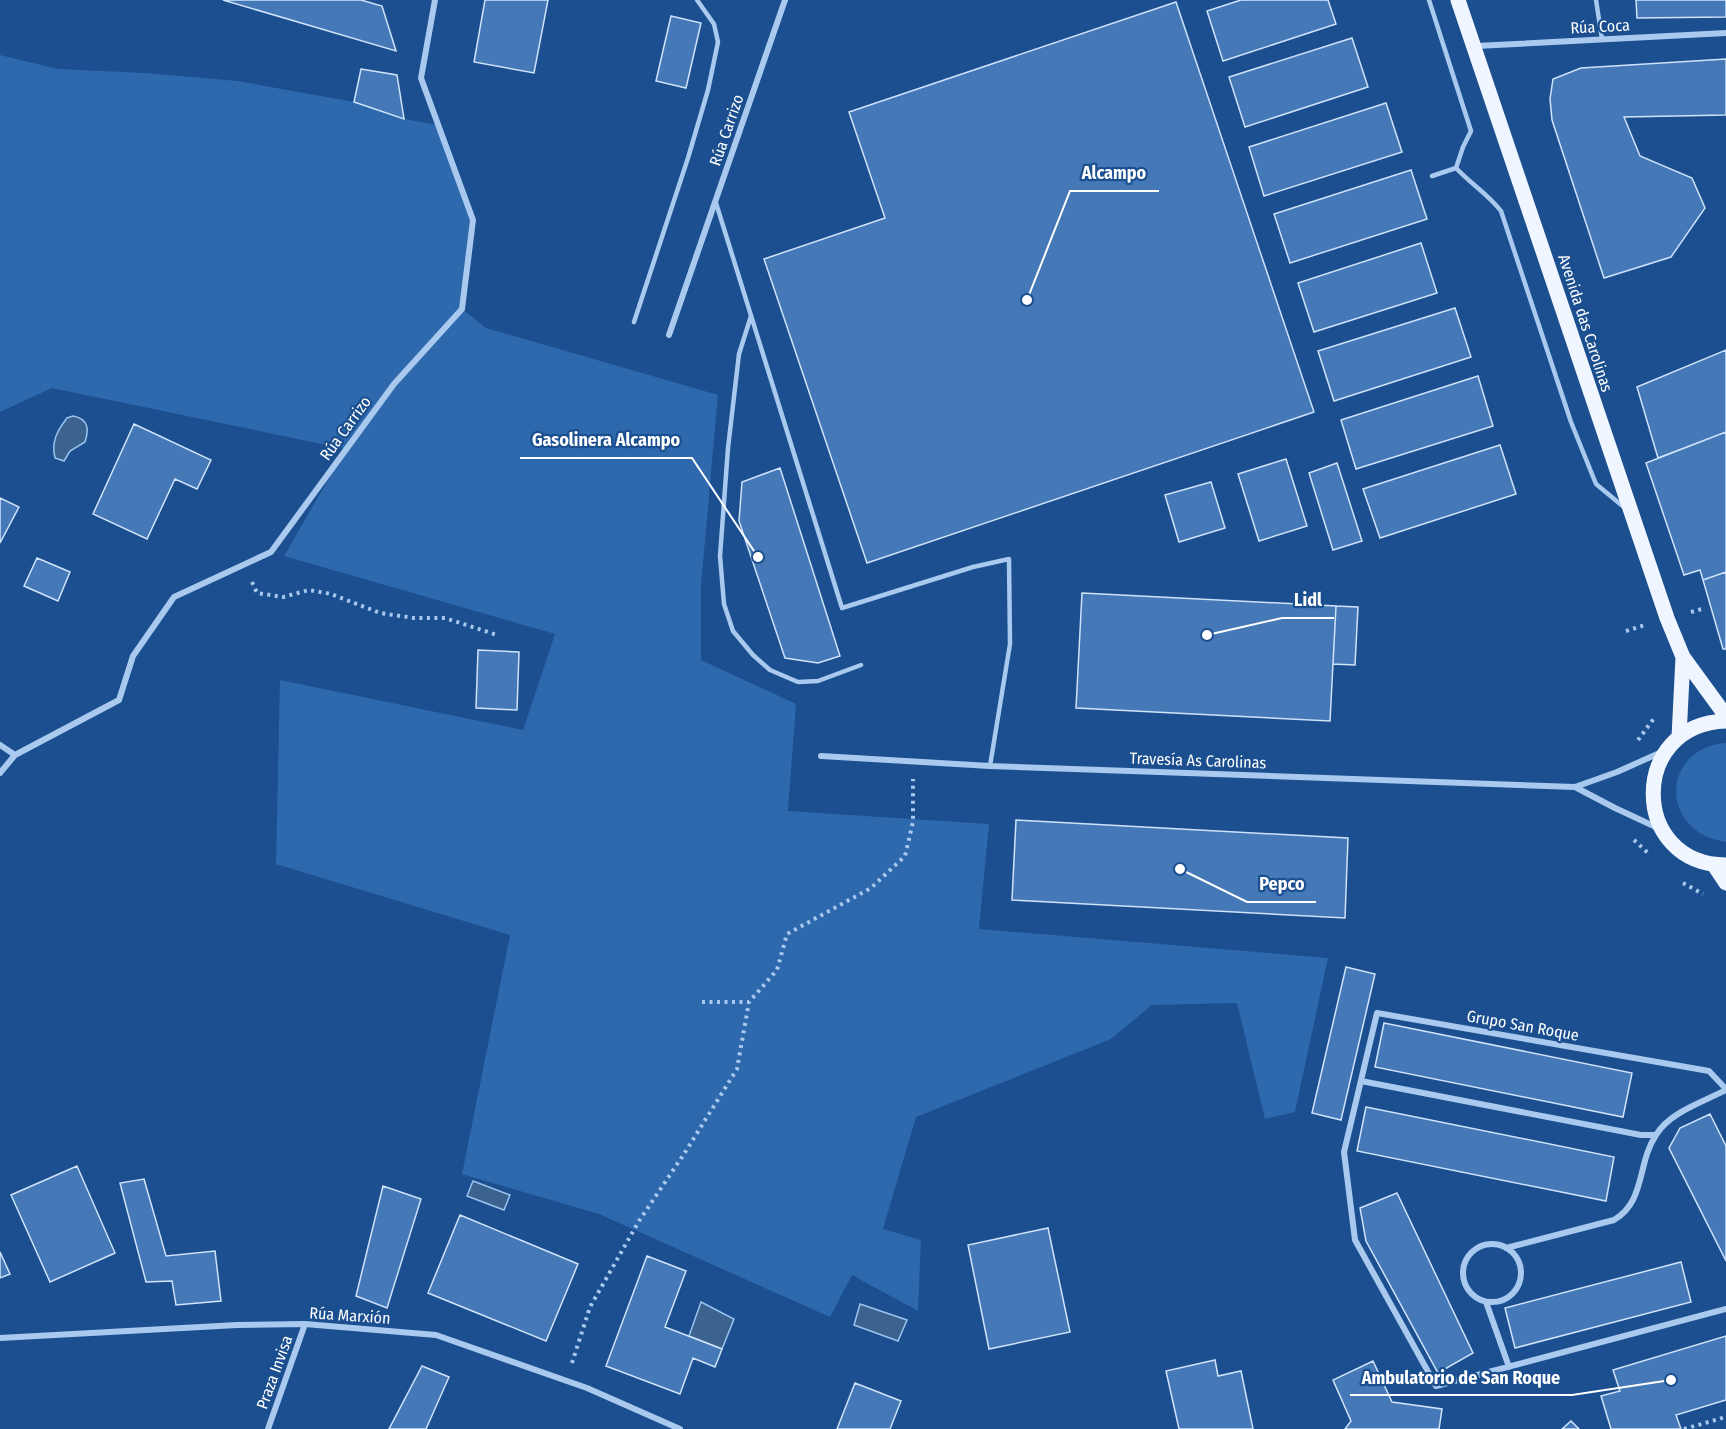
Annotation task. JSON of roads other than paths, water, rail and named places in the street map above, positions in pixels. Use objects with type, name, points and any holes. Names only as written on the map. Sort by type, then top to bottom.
[{"type":"main road","name":"Avenida das Carolinas","points":[[1458,0],[1630,513],[1683,657]]},
{"type":"main road","points":[[1683,657],[1726,716]]},
{"type":"main road","points":[[1678,737],[1683,657]]},
{"type":"main road","points":[[1726,721],[1694,727],[1678,737],[1667,749],[1658,765],[1653,786],[1653,806],[1661,830],[1675,846],[1694,859],[1720,865],[1726,883]]},
{"type":"street","name":"Rúa Carrizo","points":[[15,755],[119,700],[133,656],[174,597],[272,552],[394,384],[462,309],[473,220],[421,78],[435,0]]},
{"type":"street","name":"Rúa Carrizo","points":[[669,335],[785,1],[776,0]]},
{"type":"street","name":"Rúa Coca","points":[[1475,46],[1726,33]]},
{"type":"street","points":[[0,745],[15,755],[0,773]]},
{"type":"street","points":[[1575,787],[1617,772],[1667,749]]},
{"type":"street","name":"Travesía As Carolinas","points":[[821,756],[990,766],[1575,787]]},
{"type":"street","points":[[1575,787],[1661,830]]},
{"type":"street","name":"Grupo San Roque","points":[[1506,1248],[1614,1220],[1625,1214],[1634,1201],[1655,1135],[1668,1120],[1726,1089],[1709,1071],[1377,1013],[1344,1152],[1355,1240],[1436,1386],[1726,1309]]},
{"type":"street","points":[[1361,1081],[1641,1135],[1655,1135]]},
{"type":"street","points":[[1486,1245],[1506,1248],[1518,1261],[1521,1270],[1517,1288],[1504,1300],[1486,1302],[1476,1298],[1464,1283],[1463,1273],[1469,1255],[1477,1248],[1486,1245]]},
{"type":"street","points":[[1486,1302],[1509,1367]]},
{"type":"street","name":"Rúa Marxión","points":[[0,1338],[212,1325],[305,1324],[436,1335],[587,1388],[680,1429]]},
{"type":"street","name":"Praza Invisa","points":[[268,1429],[305,1324]]},
{"type":"lane","points":[[634,322],[688,158],[708,90],[718,42],[714,24],[697,0]]},
{"type":"lane","points":[[1429,0],[1471,132],[1456,168]]},
{"type":"lane","points":[[1596,0],[1602,39]]},
{"type":"lane","points":[[1432,176],[1456,168]]},
{"type":"lane","points":[[1456,168],[1471,184],[1490,196],[1501,211],[1571,422],[1596,484],[1630,513]]},
{"type":"lane","points":[[716,203],[842,608],[973,567],[1008,560],[1010,644],[990,766]]},
{"type":"lane","points":[[752,316],[739,354],[728,448],[720,556],[724,604],[733,631],[753,655],[770,669],[798,682],[818,681],[861,665]]},
{"type":"place","name":"Alcampo","points":[[1027,300]]},
{"type":"place","name":"Gasolinera Alcampo","points":[[758,557]]},
{"type":"place","name":"Lidl","points":[[1207,635]]},
{"type":"place","name":"Pepco","points":[[1180,869]]},
{"type":"place","name":"Ambulatorio de San Roque","points":[[1671,1380]]}]
